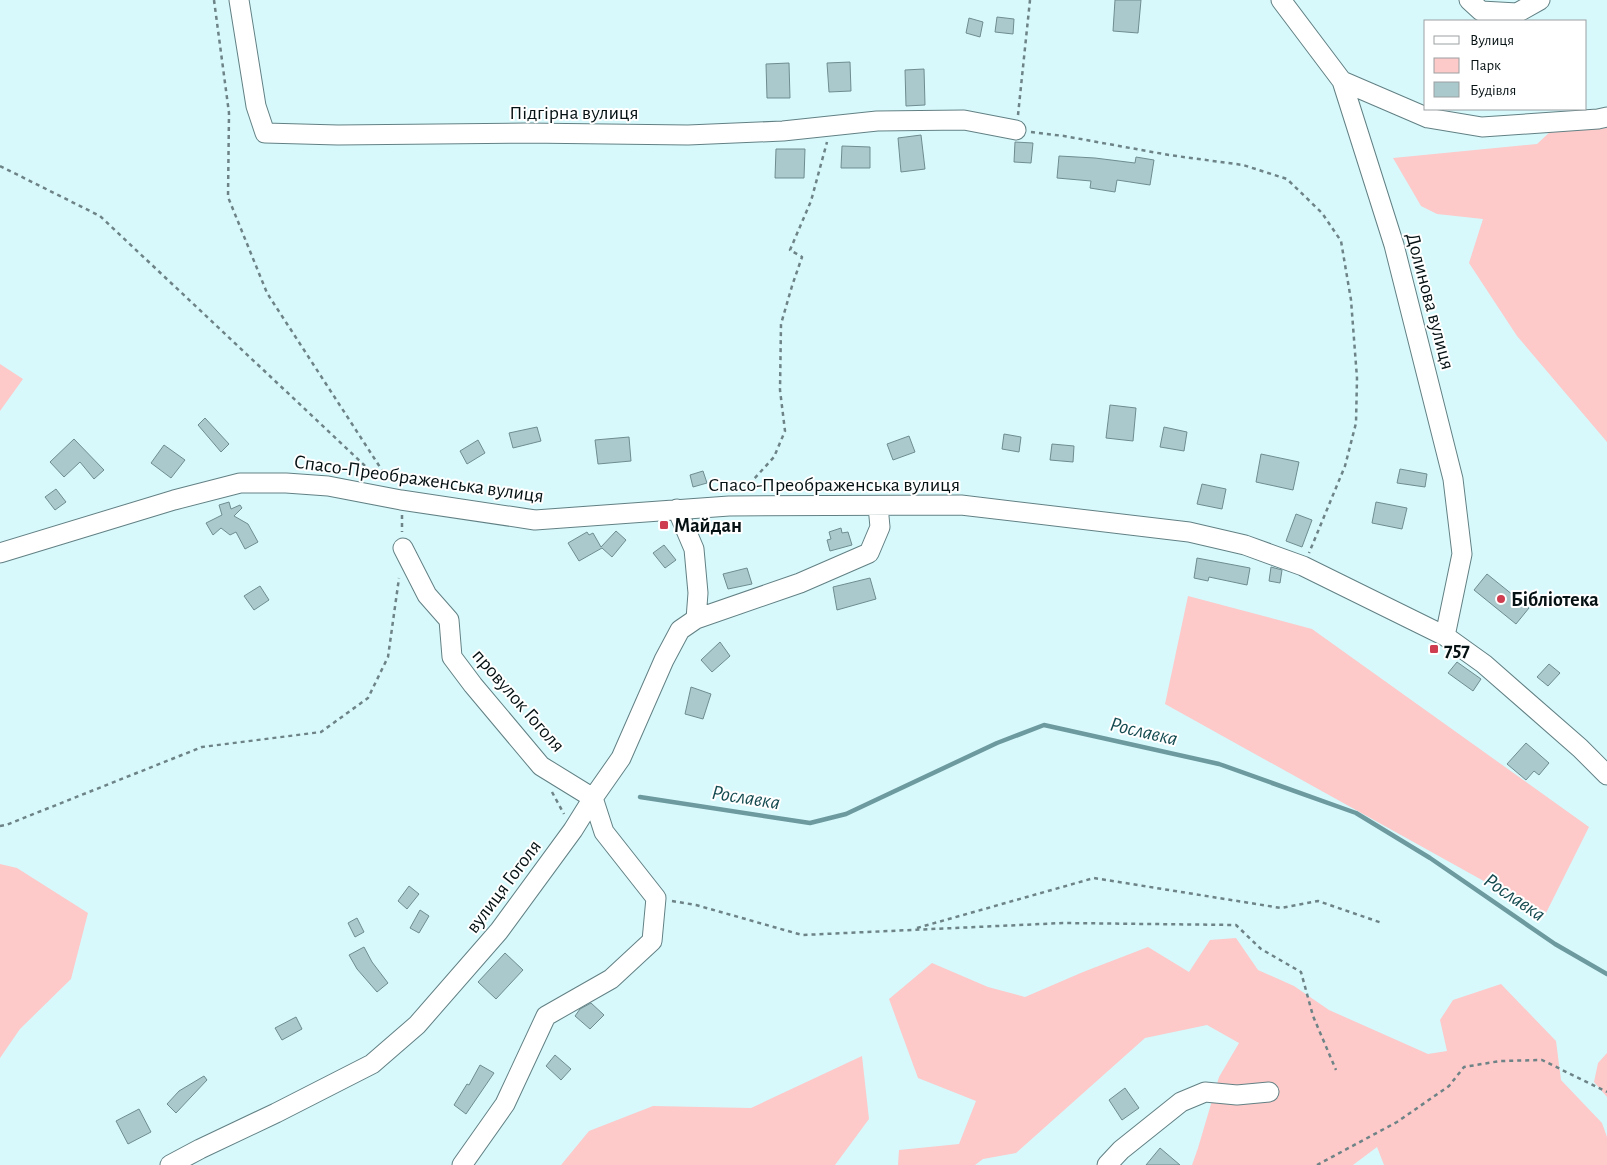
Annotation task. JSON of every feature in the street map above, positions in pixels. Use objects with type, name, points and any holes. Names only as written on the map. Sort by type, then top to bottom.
[{"type":"street","name":"Підгірна вулиця","points":[[239,0],[256,106],[265,133],[338,135],[526,133],[688,135],[783,131],[878,121],[964,120],[1016,130]]},
{"type":"street","name":"Долинова вулиця","points":[[1281,0],[1342,81],[1394,245],[1453,479],[1462,554],[1445,636]]},
{"type":"street","points":[[1470,0],[1481,11],[1517,13],[1540,0]]},
{"type":"street","points":[[1342,81],[1428,118],[1482,127],[1607,117]]},
{"type":"street","name":"Спасо-Преображенська вулиця","points":[[0,553],[174,500],[240,483],[286,483],[328,486],[401,500],[535,520],[729,506],[961,505],[1189,532],[1245,545],[1303,566],[1445,636],[1484,664],[1580,748],[1607,775]]},
{"type":"street","points":[[677,509],[694,549],[698,593],[696,619],[800,583],[869,553],[880,527],[878,506]]},
{"type":"street","name":"провулок Гоголя","points":[[403,548],[427,595],[449,620],[452,657],[473,685],[541,766],[593,798]]},
{"type":"street","name":"вулиця Гоголя","points":[[170,1165],[372,1064],[417,1025],[499,931],[573,830],[621,758],[664,660],[680,630],[696,619]]},
{"type":"street","points":[[462,1165],[505,1104],[546,1016],[611,978],[652,941],[656,898],[604,832],[593,798]]},
{"type":"street","points":[[1107,1165],[1121,1150],[1181,1102],[1205,1092],[1237,1095],[1269,1092]]},
{"type":"path","points":[[214,0],[229,113],[228,197],[267,293],[401,500],[403,548]]},
{"type":"path","points":[[1030,0],[1016,130],[1243,165],[1287,179],[1322,213],[1341,241],[1351,300],[1357,378],[1356,423],[1346,466],[1303,566]]},
{"type":"path","points":[[729,506],[774,458],[785,431],[780,390],[781,324],[802,257],[790,250],[811,200],[832,126]]},
{"type":"path","points":[[0,166],[100,216],[380,480]]},
{"type":"path","points":[[0,826],[6,826],[202,747],[321,732],[368,698],[384,668],[388,657],[399,576]]},
{"type":"path","points":[[550,790],[573,830]]},
{"type":"path","points":[[911,930],[1094,878],[1281,908],[1318,901],[1382,923]]},
{"type":"path","points":[[656,898],[696,905],[802,935],[1063,923],[1236,925],[1261,949],[1301,972],[1313,1016],[1336,1070]]},
{"type":"path","points":[[1317,1165],[1397,1122],[1449,1086],[1464,1067],[1500,1061],[1542,1060],[1607,1092]]},
{"type":"green space","points":[[1607,125],[1607,442],[1517,336],[1469,263],[1483,219],[1437,214],[1421,206],[1393,158],[1537,144],[1551,131]]},
{"type":"green space","points":[[0,364],[23,379],[0,411]]},
{"type":"green space","points":[[1188,596],[1312,629],[1589,827],[1545,915],[1165,704]]},
{"type":"green space","points":[[0,864],[17,868],[88,913],[71,979],[20,1029],[0,1058]]},
{"type":"green space","points":[[1236,938],[1258,970],[1294,986],[1329,1010],[1428,1054],[1447,1051],[1440,1020],[1453,1000],[1501,984],[1556,1041],[1561,1080],[1602,1123],[1607,1137],[1607,1165],[1384,1165],[1377,1147],[1353,1165],[1192,1165],[1219,1077],[1239,1043],[1207,1025],[1145,1038],[1016,1153],[983,1159],[975,1165],[898,1165],[899,1150],[959,1144],[976,1101],[918,1078],[889,999],[932,963],[988,987],[1025,997],[1148,947],[1189,972],[1210,940]]},
{"type":"green space","points":[[1607,1053],[1607,1097],[1594,1082],[1598,1063]]},
{"type":"green space","points":[[862,1056],[869,1119],[835,1165],[561,1165],[589,1131],[653,1106],[751,1108]]},
{"type":"building","points":[[1115,0],[1141,0],[1138,33],[1113,31]]},
{"type":"building","points":[[997,17],[1014,19],[1013,34],[995,32]]},
{"type":"building","points":[[969,18],[983,22],[980,37],[966,33]]},
{"type":"building","points":[[850,62],[851,91],[829,92],[827,63]]},
{"type":"building","points":[[789,63],[790,98],[767,98],[766,64]]},
{"type":"building","points":[[924,69],[925,105],[906,106],[905,70]]},
{"type":"building","points":[[921,135],[925,169],[901,172],[898,138]]},
{"type":"building","points":[[1015,142],[1033,143],[1031,163],[1014,162]]},
{"type":"building","points":[[842,146],[870,147],[870,168],[841,168]]},
{"type":"building","points":[[776,149],[805,149],[804,178],[775,178]]},
{"type":"building","points":[[1059,156],[1135,163],[1136,157],[1154,160],[1150,185],[1117,180],[1115,192],[1090,188],[1091,181],[1057,178]]},
{"type":"building","points":[[1110,405],[1136,408],[1133,441],[1106,438]]},
{"type":"building","points":[[205,418],[229,444],[221,452],[198,425]]},
{"type":"building","points":[[537,427],[541,441],[513,448],[509,433]]},
{"type":"building","points":[[1164,427],[1187,432],[1184,451],[1160,447]]},
{"type":"building","points":[[1004,434],[1021,437],[1019,452],[1002,449]]},
{"type":"building","points":[[909,436],[915,452],[893,460],[887,444]]},
{"type":"building","points":[[629,437],[631,461],[598,464],[595,440]]},
{"type":"building","points":[[74,439],[104,470],[94,479],[80,462],[64,477],[50,462]]},
{"type":"building","points":[[478,440],[485,453],[467,464],[460,451]]},
{"type":"building","points":[[1052,444],[1074,446],[1073,462],[1050,460]]},
{"type":"building","points":[[164,445],[185,460],[171,478],[151,463]]},
{"type":"building","points":[[1261,454],[1299,462],[1293,490],[1256,482]]},
{"type":"building","points":[[1400,469],[1427,474],[1425,487],[1397,483]]},
{"type":"building","points":[[703,471],[707,483],[693,487],[690,475]]},
{"type":"building","points":[[1202,484],[1226,489],[1222,509],[1197,504]]},
{"type":"building","points":[[56,489],[66,502],[55,510],[45,497]]},
{"type":"building","points":[[229,502],[231,509],[240,505],[242,508],[234,516],[248,524],[258,542],[245,549],[236,532],[230,535],[221,528],[213,535],[206,523],[222,515],[219,505]]},
{"type":"building","points":[[1376,502],[1407,508],[1402,529],[1372,523]]},
{"type":"building","points":[[1296,514],[1312,520],[1302,547],[1286,541]]},
{"type":"building","points":[[841,528],[842,533],[848,532],[852,545],[830,551],[827,540],[831,539],[829,532]]},
{"type":"building","points":[[616,531],[626,540],[612,557],[602,548],[579,561],[568,543],[587,532],[589,535],[593,533],[601,547]]},
{"type":"building","points":[[664,545],[676,560],[665,568],[653,553]]},
{"type":"building","points":[[1197,558],[1250,568],[1247,585],[1209,577],[1208,581],[1194,578]]},
{"type":"building","points":[[1271,567],[1282,570],[1280,583],[1269,581]]},
{"type":"building","points":[[747,568],[752,584],[728,589],[723,574]]},
{"type":"building","name":"Бібліотека","points":[[1487,574],[1529,608],[1516,624],[1474,590]]},
{"type":"building","points":[[870,578],[876,599],[837,610],[833,587]]},
{"type":"building","points":[[260,586],[269,600],[254,610],[244,596]]},
{"type":"building","points":[[720,642],[730,656],[712,672],[701,660]]},
{"type":"building","points":[[1457,662],[1481,679],[1473,691],[1448,673]]},
{"type":"building","points":[[1549,664],[1560,673],[1548,686],[1537,677]]},
{"type":"building","points":[[691,687],[711,694],[703,719],[685,714]]},
{"type":"building","points":[[1526,743],[1549,763],[1539,775],[1534,771],[1526,780],[1507,764]]},
{"type":"building","points":[[409,886],[419,894],[407,909],[398,901]]},
{"type":"building","points":[[420,910],[429,916],[419,933],[410,928]]},
{"type":"building","points":[[357,918],[364,932],[355,937],[348,923]]},
{"type":"building","points":[[364,947],[372,962],[388,983],[377,992],[357,969],[349,955]]},
{"type":"building","points":[[505,953],[523,970],[496,999],[478,982]]},
{"type":"building","points":[[591,1003],[604,1015],[590,1029],[575,1016],[580,1009]]},
{"type":"building","points":[[296,1017],[302,1029],[282,1040],[275,1028]]},
{"type":"building","points":[[555,1055],[571,1069],[561,1080],[546,1066]]},
{"type":"building","points":[[480,1065],[494,1073],[466,1114],[454,1105],[467,1084],[469,1085]]},
{"type":"building","points":[[204,1076],[207,1080],[176,1113],[167,1104],[179,1091]]},
{"type":"building","points":[[1125,1088],[1139,1108],[1122,1120],[1109,1100]]},
{"type":"building","points":[[139,1109],[151,1132],[128,1144],[116,1121]]},
{"type":"building","points":[[1160,1148],[1180,1165],[1146,1165]]},
{"type":"waterway","name":"Рославка","points":[[640,797],[810,823],[846,814],[997,743],[1044,725],[1219,764],[1356,813],[1430,858],[1555,944],[1607,974]]},
{"type":"place","name":"Майдан","points":[[664,525]]},
{"type":"place","name":"Бібліотека","points":[[1501,599]]},
{"type":"place","name":"757","points":[[1434,649]]}]
